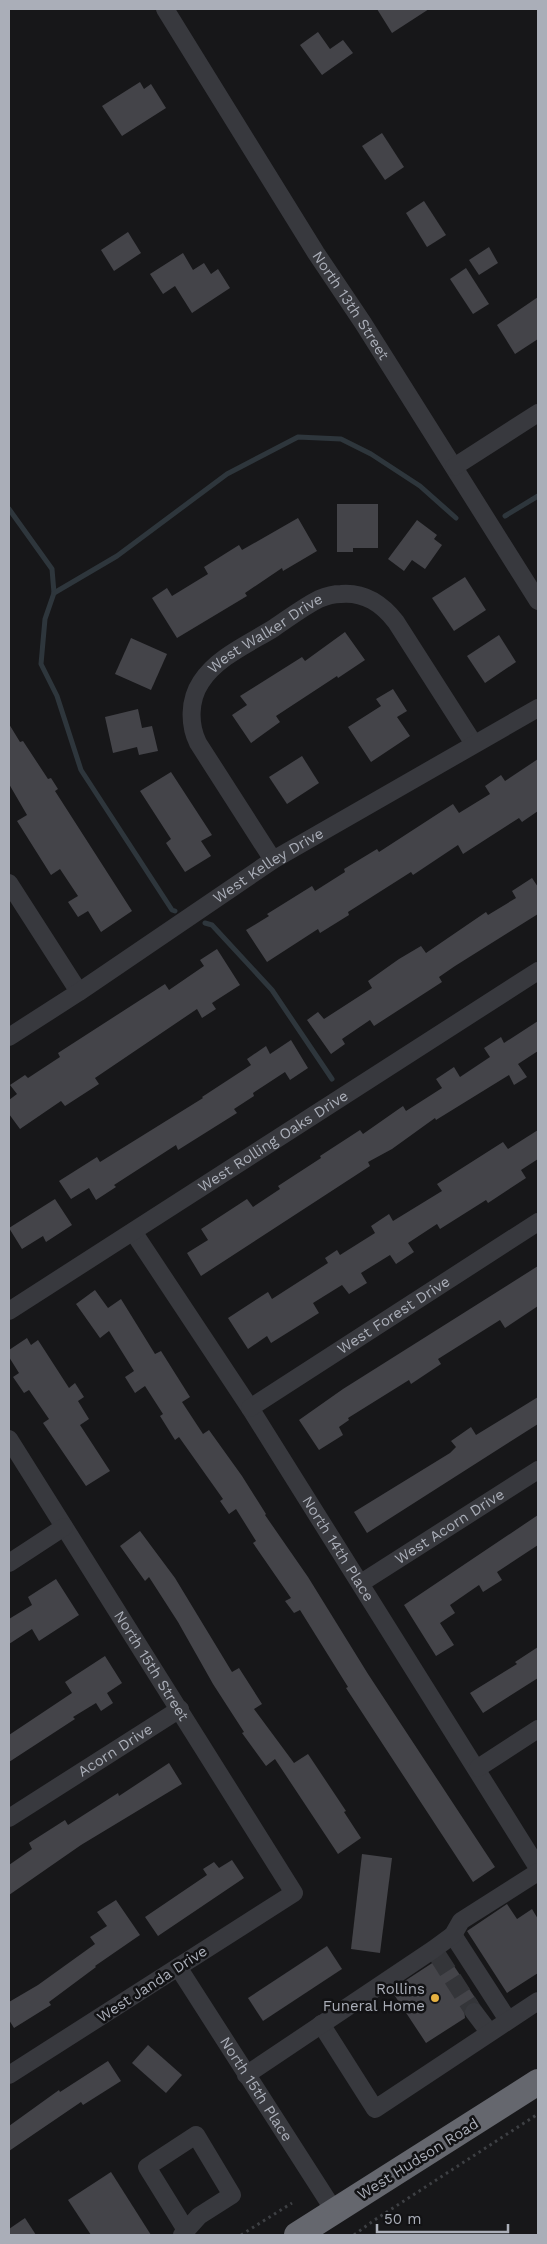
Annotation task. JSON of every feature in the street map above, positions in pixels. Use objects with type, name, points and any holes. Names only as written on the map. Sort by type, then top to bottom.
[{"type":"highway","name":"West Hudson Road","points":[[297,2235],[538,2082]]},
{"type":"street","name":"North 13th Street","points":[[165,9],[316,253],[538,600]]},
{"type":"street","points":[[454,467],[538,413]]},
{"type":"street","name":"West Walker Drive","points":[[273,860],[196,738],[192,724],[193,703],[203,679],[224,660],[320,599],[342,594],[358,595],[376,602],[396,622],[474,744]]},
{"type":"street","name":"West Kelley Drive","points":[[9,1038],[273,860],[538,708]]},
{"type":"street","points":[[9,883],[79,992]]},
{"type":"street","name":"West Rolling Oaks Drive","points":[[9,1311],[538,971]]},
{"type":"street","name":"West Forest Drive","points":[[250,1408],[538,1222]]},
{"type":"street","name":"North 14th Place","points":[[134,1232],[250,1408],[478,1768],[538,1868]]},
{"type":"street","name":"North 15th Street","points":[[9,1438],[294,1893]]},
{"type":"street","name":"West Acorn Drive","points":[[360,1583],[538,1470]]},
{"type":"street","points":[[9,1563],[64,1527]]},
{"type":"street","name":"Acorn Drive","points":[[9,1818],[180,1710]]},
{"type":"street","points":[[478,1768],[538,1730]]},
{"type":"street","points":[[246,2075],[322,2024],[436,1953],[453,1935],[461,1920],[538,1872]]},
{"type":"street","name":"West Janda Drive","points":[[9,2075],[294,1893]]},
{"type":"street","points":[[453,1935],[508,2020]]},
{"type":"street","name":"North 15th Place","points":[[178,1967],[335,2212]]},
{"type":"street","points":[[322,2024],[375,2109],[488,2032],[538,2002]]},
{"type":"street","points":[[474,2012],[488,2032]]},
{"type":"street","points":[[196,2135],[232,2195],[199,2216],[184,2233],[147,2167],[196,2135]]},
{"type":"path","points":[[354,2235],[538,2114]]},
{"type":"path","points":[[241,2235],[292,2203]]},
{"type":"building","points":[[377,9],[429,9],[392,33]]},
{"type":"building","points":[[318,32],[330,49],[343,40],[353,53],[322,75],[300,45]]},
{"type":"building","points":[[140,82],[144,89],[151,84],[166,108],[122,136],[102,106]]},
{"type":"building","points":[[382,133],[404,167],[385,180],[362,146]]},
{"type":"building","points":[[424,201],[446,235],[427,247],[406,213]]},
{"type":"building","points":[[128,232],[141,253],[114,271],[101,250]]},
{"type":"building","points":[[489,247],[498,263],[479,275],[469,260]]},
{"type":"building","points":[[183,253],[193,270],[204,263],[211,274],[218,269],[230,288],[192,313],[175,286],[163,294],[150,274]]},
{"type":"building","points":[[466,268],[489,304],[473,314],[450,279]]},
{"type":"building","points":[[538,297],[538,339],[515,354],[497,325]]},
{"type":"building","points":[[337,504],[378,504],[378,548],[353,548],[353,552],[337,552]]},
{"type":"building","points":[[298,518],[317,551],[283,571],[282,568],[245,593],[247,596],[177,638],[152,598],[167,588],[172,596],[208,574],[204,567],[239,545],[242,550]]},
{"type":"building","points":[[417,520],[437,535],[434,539],[442,545],[425,569],[412,560],[404,571],[388,559]]},
{"type":"building","points":[[465,577],[486,610],[454,631],[432,598]]},
{"type":"building","points":[[345,632],[365,660],[276,716],[280,722],[251,743],[232,715],[247,705],[240,696],[302,657],[305,661]]},
{"type":"building","points":[[499,635],[516,662],[485,683],[467,656]]},
{"type":"building","points":[[131,638],[167,654],[151,690],[115,674]]},
{"type":"building","points":[[393,689],[407,711],[397,717],[410,736],[371,762],[348,727],[381,706],[376,699]]},
{"type":"building","points":[[138,709],[142,728],[152,726],[158,751],[139,755],[137,747],[113,753],[105,717]]},
{"type":"building","points":[[9,724],[20,742],[23,741],[48,779],[51,778],[58,789],[55,791],[132,911],[101,932],[88,911],[78,917],[68,902],[78,896],[60,869],[51,875],[17,821],[27,815],[9,784]]},
{"type":"building","points":[[302,756],[319,783],[287,804],[269,777]]},
{"type":"building","points":[[538,759],[538,811],[522,822],[519,818],[463,854],[458,845],[413,875],[411,872],[348,912],[349,915],[320,933],[318,929],[267,962],[246,930],[269,916],[267,914],[312,886],[315,891],[345,872],[344,869],[377,849],[379,852],[453,804],[459,813],[490,794],[485,786],[501,775],[505,781]]},
{"type":"building","points":[[171,772],[212,835],[201,841],[211,856],[185,872],[166,843],[171,839],[140,791]]},
{"type":"building","points":[[532,878],[538,887],[538,914],[455,966],[439,977],[442,982],[374,1026],[370,1020],[342,1039],[345,1044],[331,1054],[307,1020],[318,1012],[324,1019],[372,988],[368,981],[399,959],[421,946],[426,953],[486,912],[488,915],[516,898],[512,891]]},
{"type":"building","points":[[217,949],[240,985],[212,1003],[216,1009],[202,1018],[197,1009],[95,1078],[99,1084],[65,1106],[61,1101],[20,1129],[9,1114],[9,1100],[17,1094],[10,1085],[25,1075],[28,1078],[60,1057],[58,1053],[165,984],[169,990],[204,966],[200,960]]},
{"type":"building","points":[[538,1021],[538,1051],[518,1064],[527,1077],[514,1085],[509,1075],[436,1120],[435,1118],[392,1149],[368,1162],[370,1166],[201,1276],[187,1253],[208,1240],[201,1229],[247,1199],[253,1207],[280,1189],[278,1186],[360,1130],[363,1134],[403,1106],[406,1111],[442,1088],[436,1079],[454,1067],[460,1077],[490,1057],[484,1048],[501,1037],[504,1043]]},
{"type":"building","points":[[291,1040],[308,1068],[290,1080],[285,1072],[253,1093],[254,1096],[234,1109],[237,1113],[178,1150],[176,1145],[114,1185],[116,1187],[96,1200],[89,1188],[71,1199],[59,1181],[97,1157],[100,1162],[203,1098],[251,1065],[247,1059],[266,1046],[270,1054]]},
{"type":"building","points":[[538,1130],[538,1159],[521,1170],[526,1178],[488,1203],[486,1200],[440,1229],[437,1224],[408,1243],[414,1252],[396,1264],[390,1255],[361,1273],[367,1283],[349,1294],[342,1285],[313,1303],[319,1313],[271,1343],[267,1336],[248,1349],[228,1318],[268,1292],[272,1299],[328,1263],[325,1258],[337,1250],[340,1255],[375,1233],[371,1226],[389,1214],[393,1221],[442,1191],[437,1184],[503,1142],[508,1149]]},
{"type":"building","points":[[55,1199],[72,1225],[46,1242],[43,1236],[22,1249],[9,1228]]},
{"type":"building","points":[[538,1266],[538,1306],[505,1328],[500,1320],[438,1359],[441,1364],[411,1384],[409,1380],[348,1418],[349,1420],[339,1427],[343,1435],[319,1450],[299,1420],[343,1389]]},
{"type":"building","points":[[95,1290],[108,1308],[121,1299],[155,1354],[161,1351],[190,1397],[182,1402],[203,1434],[209,1430],[242,1476],[265,1515],[308,1577],[368,1674],[495,1867],[473,1882],[346,1688],[348,1687],[300,1610],[294,1613],[285,1601],[291,1598],[253,1543],[256,1541],[236,1509],[229,1514],[220,1501],[223,1499],[179,1437],[175,1440],[160,1416],[163,1414],[145,1386],[135,1393],[125,1377],[134,1371],[109,1331],[100,1338],[76,1304]]},
{"type":"building","points":[[27,1338],[31,1345],[38,1340],[69,1388],[75,1383],[84,1397],[78,1401],[89,1419],[80,1425],[110,1471],[86,1486],[43,1423],[49,1419],[29,1390],[24,1393],[13,1377],[19,1373],[9,1357],[9,1350]]},
{"type":"building","points":[[538,1397],[538,1424],[367,1533],[354,1512],[450,1453],[456,1447],[451,1441],[471,1427],[476,1435]]},
{"type":"building","points":[[538,1515],[538,1545],[497,1572],[502,1580],[483,1592],[479,1585],[450,1605],[455,1613],[440,1623],[454,1645],[436,1656],[404,1605]]},
{"type":"building","points":[[140,1531],[175,1578],[232,1672],[239,1668],[262,1704],[254,1709],[294,1763],[308,1754],[346,1811],[344,1812],[361,1838],[338,1854],[275,1759],[266,1766],[242,1733],[244,1732],[149,1577],[145,1581],[120,1546]]},
{"type":"building","points":[[56,1579],[79,1615],[39,1641],[32,1629],[9,1644],[9,1619],[32,1605],[28,1597]]},
{"type":"building","points":[[538,1647],[538,1678],[483,1713],[470,1693],[517,1664],[515,1662]]},
{"type":"building","points":[[105,1656],[122,1683],[107,1693],[113,1703],[101,1711],[96,1703],[9,1762],[9,1735],[72,1693],[65,1682]]},
{"type":"building","points":[[169,1763],[182,1784],[81,1845],[9,1895],[9,1865],[32,1849],[29,1843],[65,1820],[68,1825],[118,1793],[119,1796]]},
{"type":"building","points":[[362,1854],[392,1858],[380,1953],[351,1949]]},
{"type":"building","points":[[232,1860],[244,1878],[158,1936],[145,1917],[207,1875],[203,1869],[214,1862],[219,1868]]},
{"type":"building","points":[[116,1900],[140,1935],[95,1966],[49,2002],[51,2005],[14,2028],[9,2020],[9,2002],[38,1985],[95,1944],[90,1937],[107,1926],[97,1912]]},
{"type":"building","points":[[507,1904],[517,1919],[532,1909],[538,1919],[538,1973],[507,1993],[467,1931]]},
{"type":"building","points":[[327,1946],[342,1969],[263,2021],[248,1998]]},
{"type":"building","name":"Rollins Funeral Home","points":[[446,1954],[478,2002],[467,2004],[464,2008],[465,2018],[426,2043],[391,1990]]},
{"type":"building","points":[[148,2045],[182,2075],[166,2093],[132,2063]]},
{"type":"building","points":[[108,2061],[121,2081],[83,2105],[81,2102],[9,2151],[9,2126],[59,2090],[60,2092]]},
{"type":"building","points":[[111,2172],[151,2235],[91,2235],[68,2200]]},
{"type":"building","points":[[25,2218],[36,2235],[9,2235],[9,2229]]},
{"type":"waterway","points":[[54,593],[117,556],[227,474],[298,437],[341,439],[371,454],[420,486],[456,518]]},
{"type":"waterway","points":[[505,516],[538,496]]},
{"type":"waterway","points":[[9,509],[52,569],[54,593],[45,619],[41,664],[57,696],[81,770],[172,910],[175,911]]},
{"type":"waterway","points":[[205,923],[212,925],[272,990],[332,1079]]},
{"type":"tunnel","points":[[438,1956],[474,2012]]},
{"type":"place","name":"Rollins Funeral Home","points":[[435,1998]]}]
